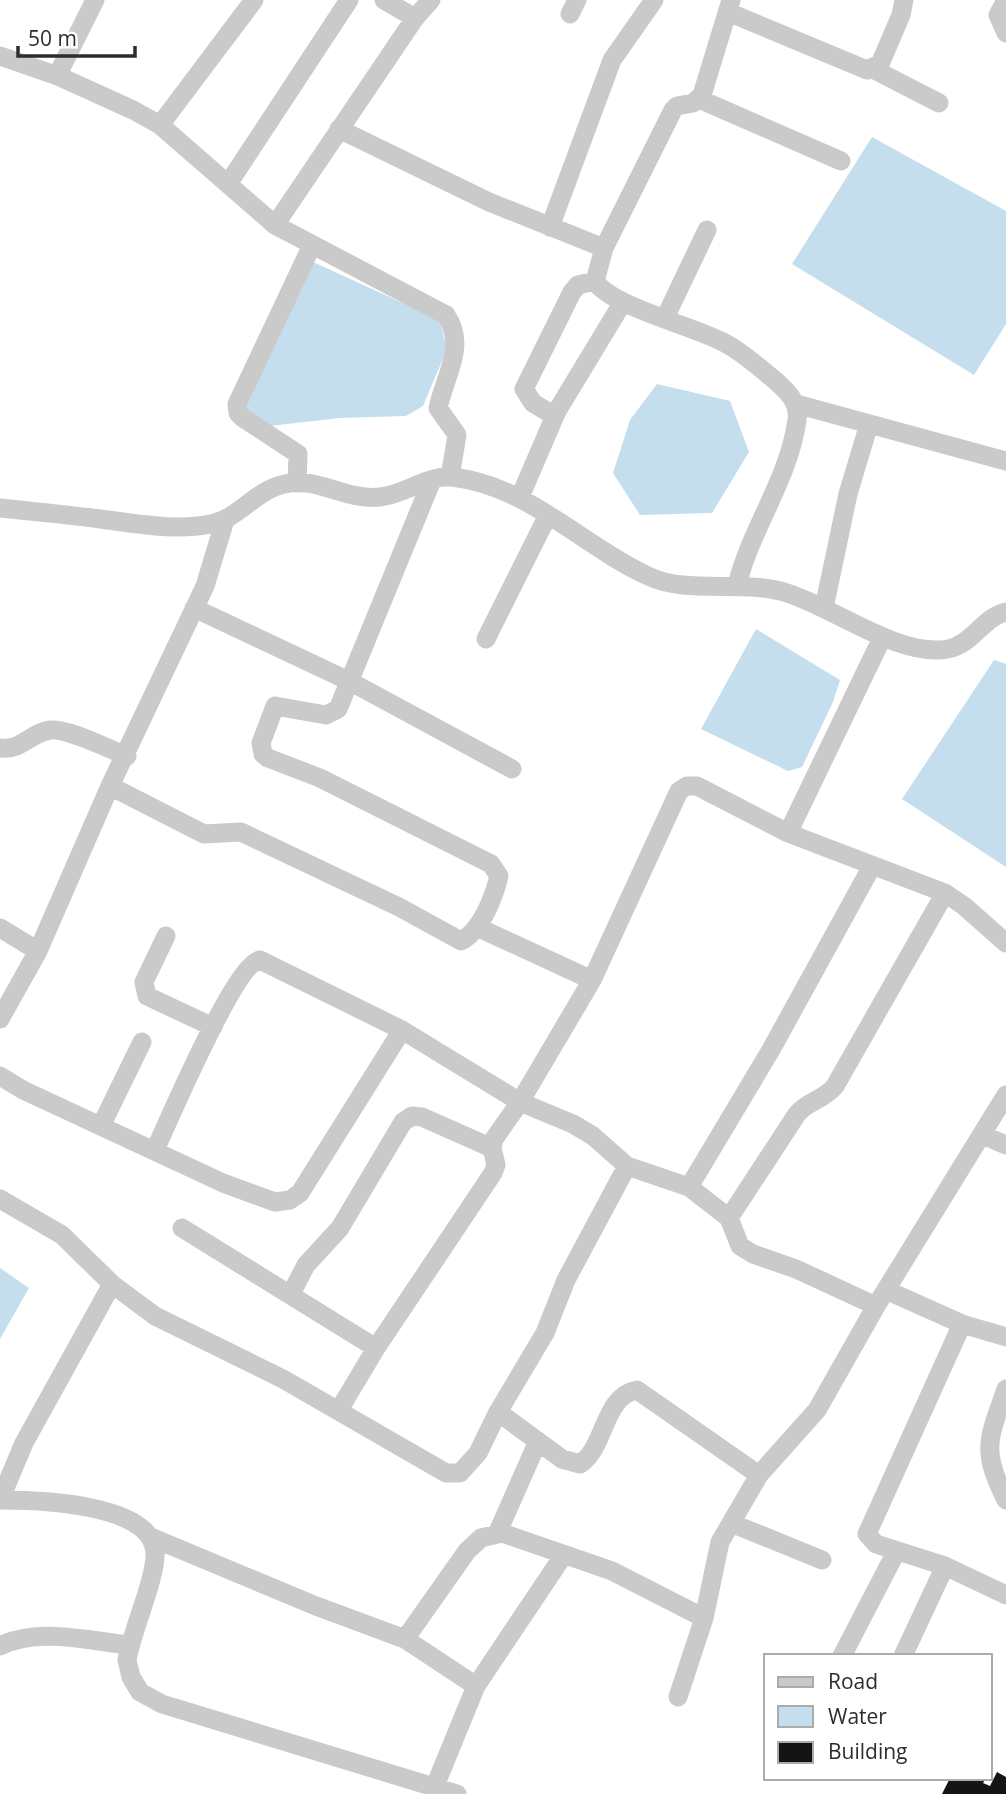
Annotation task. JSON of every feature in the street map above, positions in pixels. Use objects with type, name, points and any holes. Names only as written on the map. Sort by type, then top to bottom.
[{"type":"street","points":[[57,76],[95,0]]},
{"type":"street","points":[[160,125],[254,0]]},
{"type":"street","points":[[229,184],[349,0]]},
{"type":"street","points":[[384,0],[415,18]]},
{"type":"street","points":[[275,225],[415,18],[431,0]]},
{"type":"street","points":[[550,227],[612,60],[654,0]]},
{"type":"street","points":[[699,99],[730,6],[867,70],[880,64],[901,15],[904,0]]},
{"type":"street","points":[[1006,0],[998,15],[1006,33]]},
{"type":"street","points":[[0,56],[57,76],[160,125],[275,225],[428,302],[446,314],[455,329],[456,346],[438,408],[457,435],[441,478],[392,573],[351,682],[333,713],[326,715],[275,706],[261,743],[263,754],[357,796],[491,864],[499,876],[495,890],[470,937],[461,941],[449,937],[399,907],[241,832],[204,835],[110,786]]},
{"type":"street","points":[[873,69],[939,103]]},
{"type":"street","points":[[737,585],[747,548],[779,483],[798,418],[796,404],[783,387],[744,354],[706,334],[623,302],[601,290],[595,281],[604,248],[677,106],[699,99],[841,161]]},
{"type":"street","points":[[339,129],[489,202],[604,248]]},
{"type":"street","points":[[665,318],[706,230]]},
{"type":"street","points":[[297,483],[298,454],[243,418],[238,413],[237,404],[312,245]]},
{"type":"street","points":[[555,416],[533,403],[524,390],[572,292],[578,285],[595,281]]},
{"type":"street","points":[[520,497],[555,416],[623,302]]},
{"type":"street","points":[[796,404],[1006,461]]},
{"type":"street","points":[[824,608],[848,494],[869,424]]},
{"type":"street","points":[[0,508],[156,525],[195,526],[225,520],[265,490],[297,483],[357,498],[380,498],[441,478],[485,484],[520,497],[651,578],[680,583],[737,585],[783,591],[824,608],[882,638],[947,649],[972,636],[993,615],[1006,612]]},
{"type":"street","points":[[486,639],[548,515]]},
{"type":"street","points":[[0,1019],[38,951],[110,786],[127,756],[205,586],[225,520]]},
{"type":"street","points":[[194,608],[351,682],[512,769]]},
{"type":"street","points":[[788,833],[882,638]]},
{"type":"street","points":[[0,748],[18,748],[50,730],[61,731],[127,756]]},
{"type":"street","points":[[339,1410],[376,1348],[493,1173],[496,1165],[492,1148],[494,1139],[520,1102],[592,980],[680,791],[688,786],[697,786],[788,833],[945,893],[964,905],[1006,943]]},
{"type":"street","points":[[690,1188],[772,1048],[872,866]]},
{"type":"street","points":[[729,1218],[797,1114],[802,1108],[822,1099],[835,1086],[945,893]]},
{"type":"street","points":[[477,927],[592,980]]},
{"type":"street","points":[[0,928],[38,951]]},
{"type":"street","points":[[166,936],[144,982],[147,996],[213,1027]]},
{"type":"street","points":[[155,1150],[213,1027],[244,970],[252,961],[260,960],[402,1030],[520,1102],[593,1136],[627,1166],[690,1188],[717,1206],[729,1218],[740,1247],[881,1298],[1006,1337]]},
{"type":"street","points":[[0,1076],[223,1183],[275,1202],[290,1200],[300,1193],[402,1030]]},
{"type":"street","points":[[102,1126],[142,1042]]},
{"type":"street","points":[[678,1697],[704,1618],[717,1552],[731,1523],[759,1475],[817,1410],[881,1298],[984,1135],[1006,1095]]},
{"type":"street","points":[[290,1294],[306,1265],[340,1227],[403,1122],[412,1116],[422,1117],[492,1148]]},
{"type":"street","points":[[984,1135],[1006,1145]]},
{"type":"street","points":[[0,1199],[62,1235],[112,1284],[166,1322],[339,1410],[446,1474],[460,1473],[469,1466],[545,1333],[566,1280],[627,1166]]},
{"type":"street","points":[[182,1228],[376,1348]]},
{"type":"street","points":[[112,1284],[24,1443],[0,1500],[73,1503],[120,1517],[146,1530],[153,1538],[405,1639],[476,1686]]},
{"type":"street","points":[[962,1324],[867,1534],[876,1544],[945,1566],[1006,1595]]},
{"type":"street","points":[[1006,1389],[989,1442],[988,1457],[1006,1500]]},
{"type":"street","points":[[498,1412],[562,1459],[580,1464],[592,1452],[616,1404],[627,1392],[637,1390],[759,1475]]},
{"type":"street","points":[[497,1534],[537,1441]]},
{"type":"street","points":[[731,1523],[822,1560]]},
{"type":"street","points":[[405,1639],[467,1551],[481,1538],[497,1534],[629,1578],[704,1618]]},
{"type":"street","points":[[153,1538],[156,1557],[127,1660],[131,1677],[140,1692],[162,1704],[407,1787],[435,1786],[457,1794]]},
{"type":"street","points":[[843,1654],[896,1552]]},
{"type":"street","points":[[435,1786],[476,1686],[563,1556]]},
{"type":"street","points":[[905,1654],[945,1566]]},
{"type":"street","points":[[0,1646],[13,1640],[35,1636],[130,1645]]},
{"type":"water","points":[[872,137],[1006,211],[1006,324],[974,375],[792,264]]},
{"type":"water","points":[[313,262],[440,320],[447,349],[423,406],[406,416],[340,418],[261,427],[242,409]]},
{"type":"water","points":[[657,384],[730,401],[749,452],[712,513],[640,515],[613,473],[630,420]]},
{"type":"water","points":[[756,629],[840,680],[833,702],[802,767],[788,771],[701,729]]},
{"type":"water","points":[[994,660],[1006,664],[1006,867],[902,799]]},
{"type":"water","points":[[0,1268],[29,1288],[0,1339]]},
{"type":"building","points":[[997,1772],[1006,1777],[1006,1794],[942,1794],[949,1780],[985,1780],[983,1783],[990,1786]]}]
